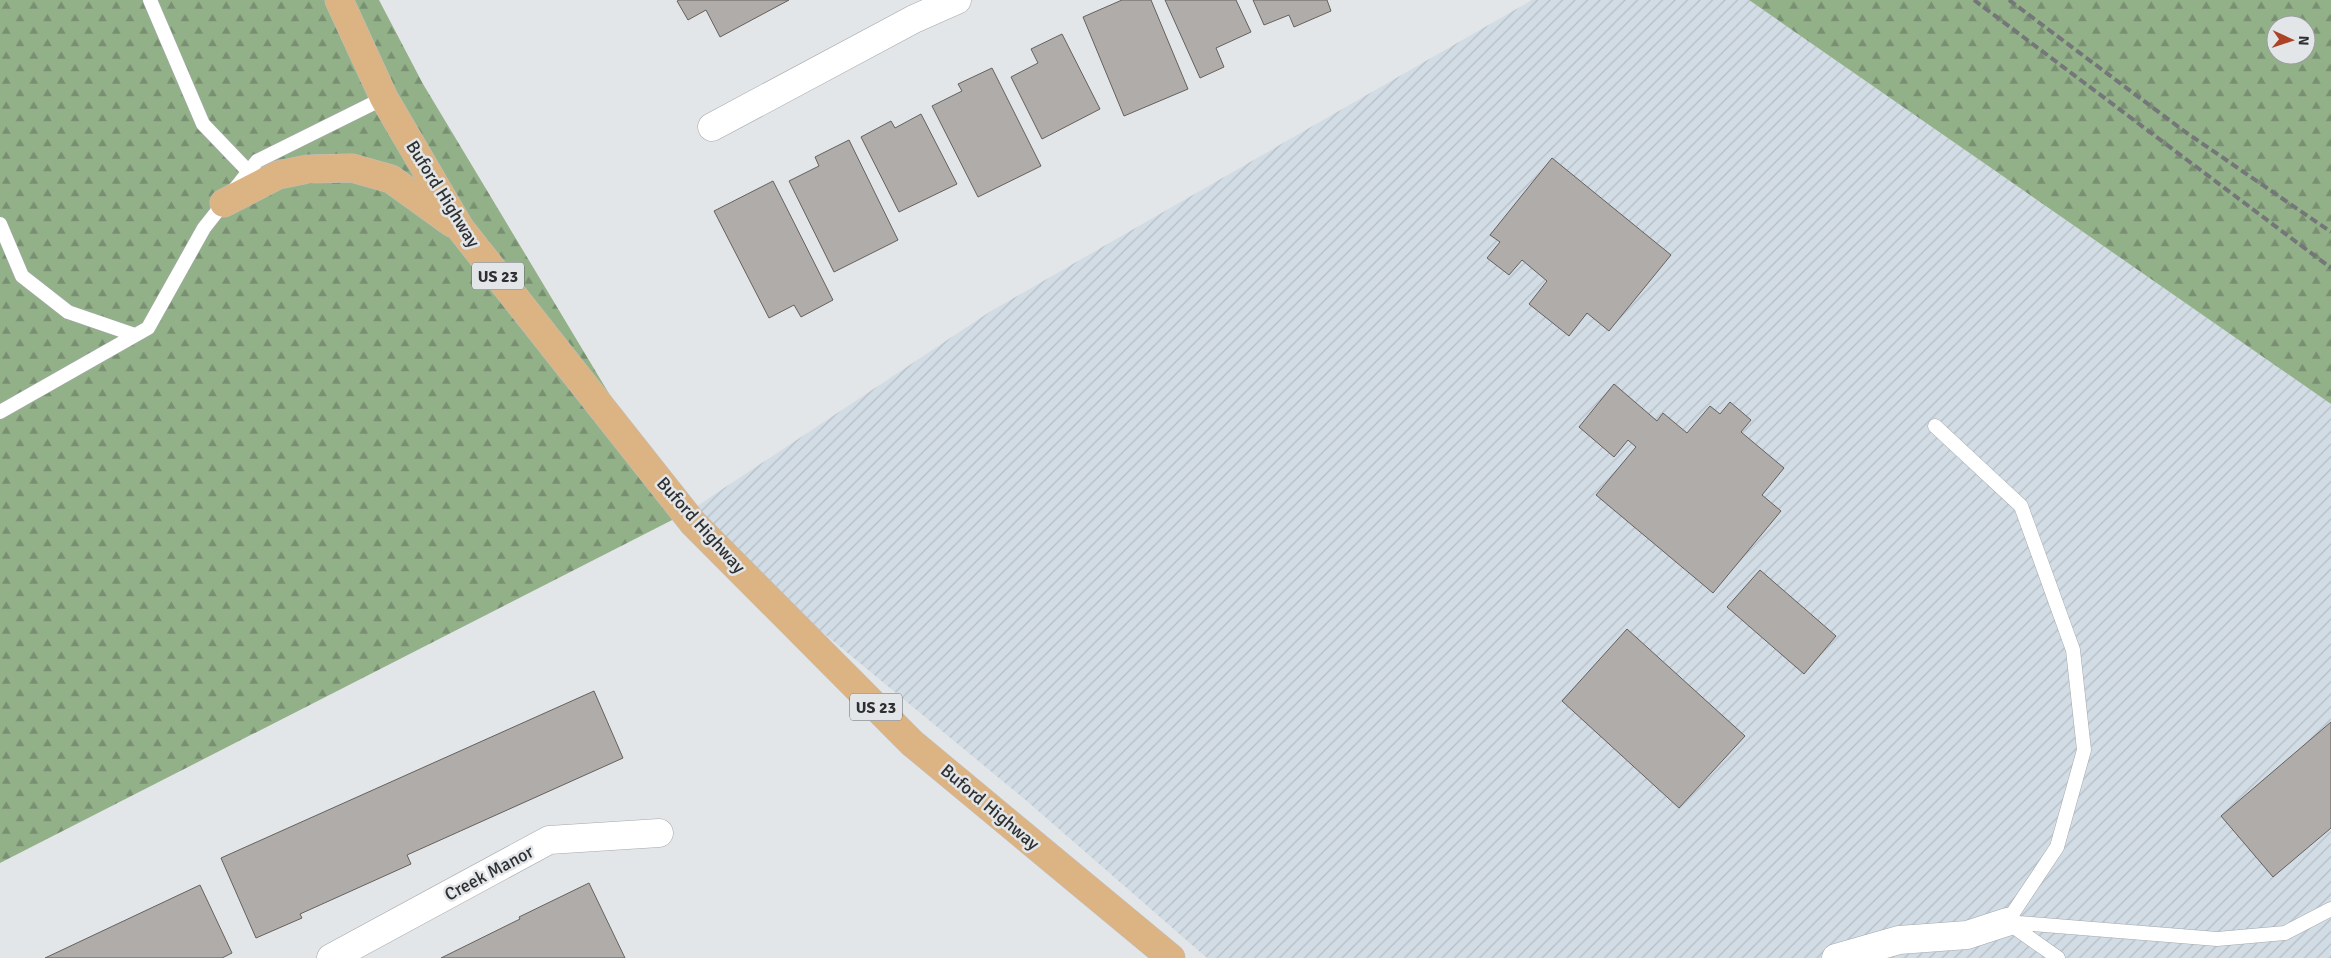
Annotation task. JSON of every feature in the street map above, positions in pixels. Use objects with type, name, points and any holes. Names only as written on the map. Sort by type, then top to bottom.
[{"type":"main road","name":"Buford Highway","points":[[339,0],[384,98],[460,228],[693,523],[912,743],[1171,958]]},
{"type":"main road","points":[[224,203],[278,175],[308,169],[352,168],[391,179],[460,228]]},
{"type":"street","points":[[712,127],[910,10],[957,0]]},
{"type":"street","name":"Creek Manor","points":[[331,958],[549,840],[659,833]]},
{"type":"street","points":[[1836,958],[1899,940],[1967,935],[2007,922]]},
{"type":"lane","points":[[150,0],[203,124],[249,172]]},
{"type":"lane","points":[[0,412],[148,328],[204,228],[258,161],[384,98]]},
{"type":"lane","points":[[0,224],[22,276],[68,312],[135,336]]},
{"type":"lane","points":[[1935,426],[2021,506],[2072,650],[2084,750],[2057,846],[2007,922]]},
{"type":"lane","points":[[2007,922],[2217,938],[2285,933],[2331,909]]},
{"type":"lane","points":[[2007,922],[2058,958]]},
{"type":"shaded area","points":[[1532,0],[1749,0],[2331,404],[2331,958],[1207,958],[1028,802],[682,516],[991,311]]},
{"type":"green space","points":[[0,0],[379,0],[423,84],[682,515],[0,863]]},
{"type":"green space","points":[[1749,0],[2331,0],[2331,404]]},
{"type":"building","points":[[789,0],[720,37],[706,10],[688,20],[677,1]]},
{"type":"building","points":[[1122,0],[1151,0],[1188,89],[1124,116],[1083,17]]},
{"type":"building","points":[[1165,0],[1236,0],[1251,32],[1216,48],[1224,67],[1200,78]]},
{"type":"building","points":[[1253,0],[1327,0],[1331,11],[1294,27],[1289,15],[1264,25]]},
{"type":"building","points":[[1062,34],[1100,109],[1042,139],[1011,77],[1038,63],[1031,49]]},
{"type":"building","points":[[992,68],[1041,166],[978,197],[932,106],[962,91],[958,84]]},
{"type":"building","points":[[921,114],[957,184],[899,212],[861,137],[891,121],[895,128]]},
{"type":"building","points":[[849,140],[898,240],[834,272],[789,181],[819,166],[815,157]]},
{"type":"building","points":[[1552,158],[1671,255],[1609,331],[1587,313],[1569,336],[1529,304],[1547,281],[1522,260],[1509,275],[1487,258],[1500,242],[1490,235]]},
{"type":"building","points":[[773,181],[833,300],[801,317],[794,305],[769,318],[714,211]]},
{"type":"building","points":[[1614,384],[1657,421],[1663,413],[1687,433],[1710,406],[1720,414],[1730,402],[1751,420],[1741,432],[1784,468],[1762,495],[1781,511],[1713,593],[1596,495],[1636,447],[1628,440],[1614,457],[1579,427]]},
{"type":"building","points":[[1760,570],[1836,636],[1804,674],[1727,607]]},
{"type":"building","points":[[1627,629],[1745,736],[1679,808],[1562,701]]},
{"type":"building","points":[[594,691],[623,758],[407,855],[411,864],[300,914],[302,918],[256,938],[221,858]]},
{"type":"building","points":[[2331,722],[2331,828],[2273,877],[2221,816]]},
{"type":"building","points":[[589,883],[625,958],[441,958],[520,919],[519,917]]},
{"type":"building","points":[[200,885],[232,953],[222,958],[45,958]]},
{"type":"railway","points":[[1974,0],[2331,268]]},
{"type":"railway","points":[[2009,0],[2184,131],[2331,232]]}]
